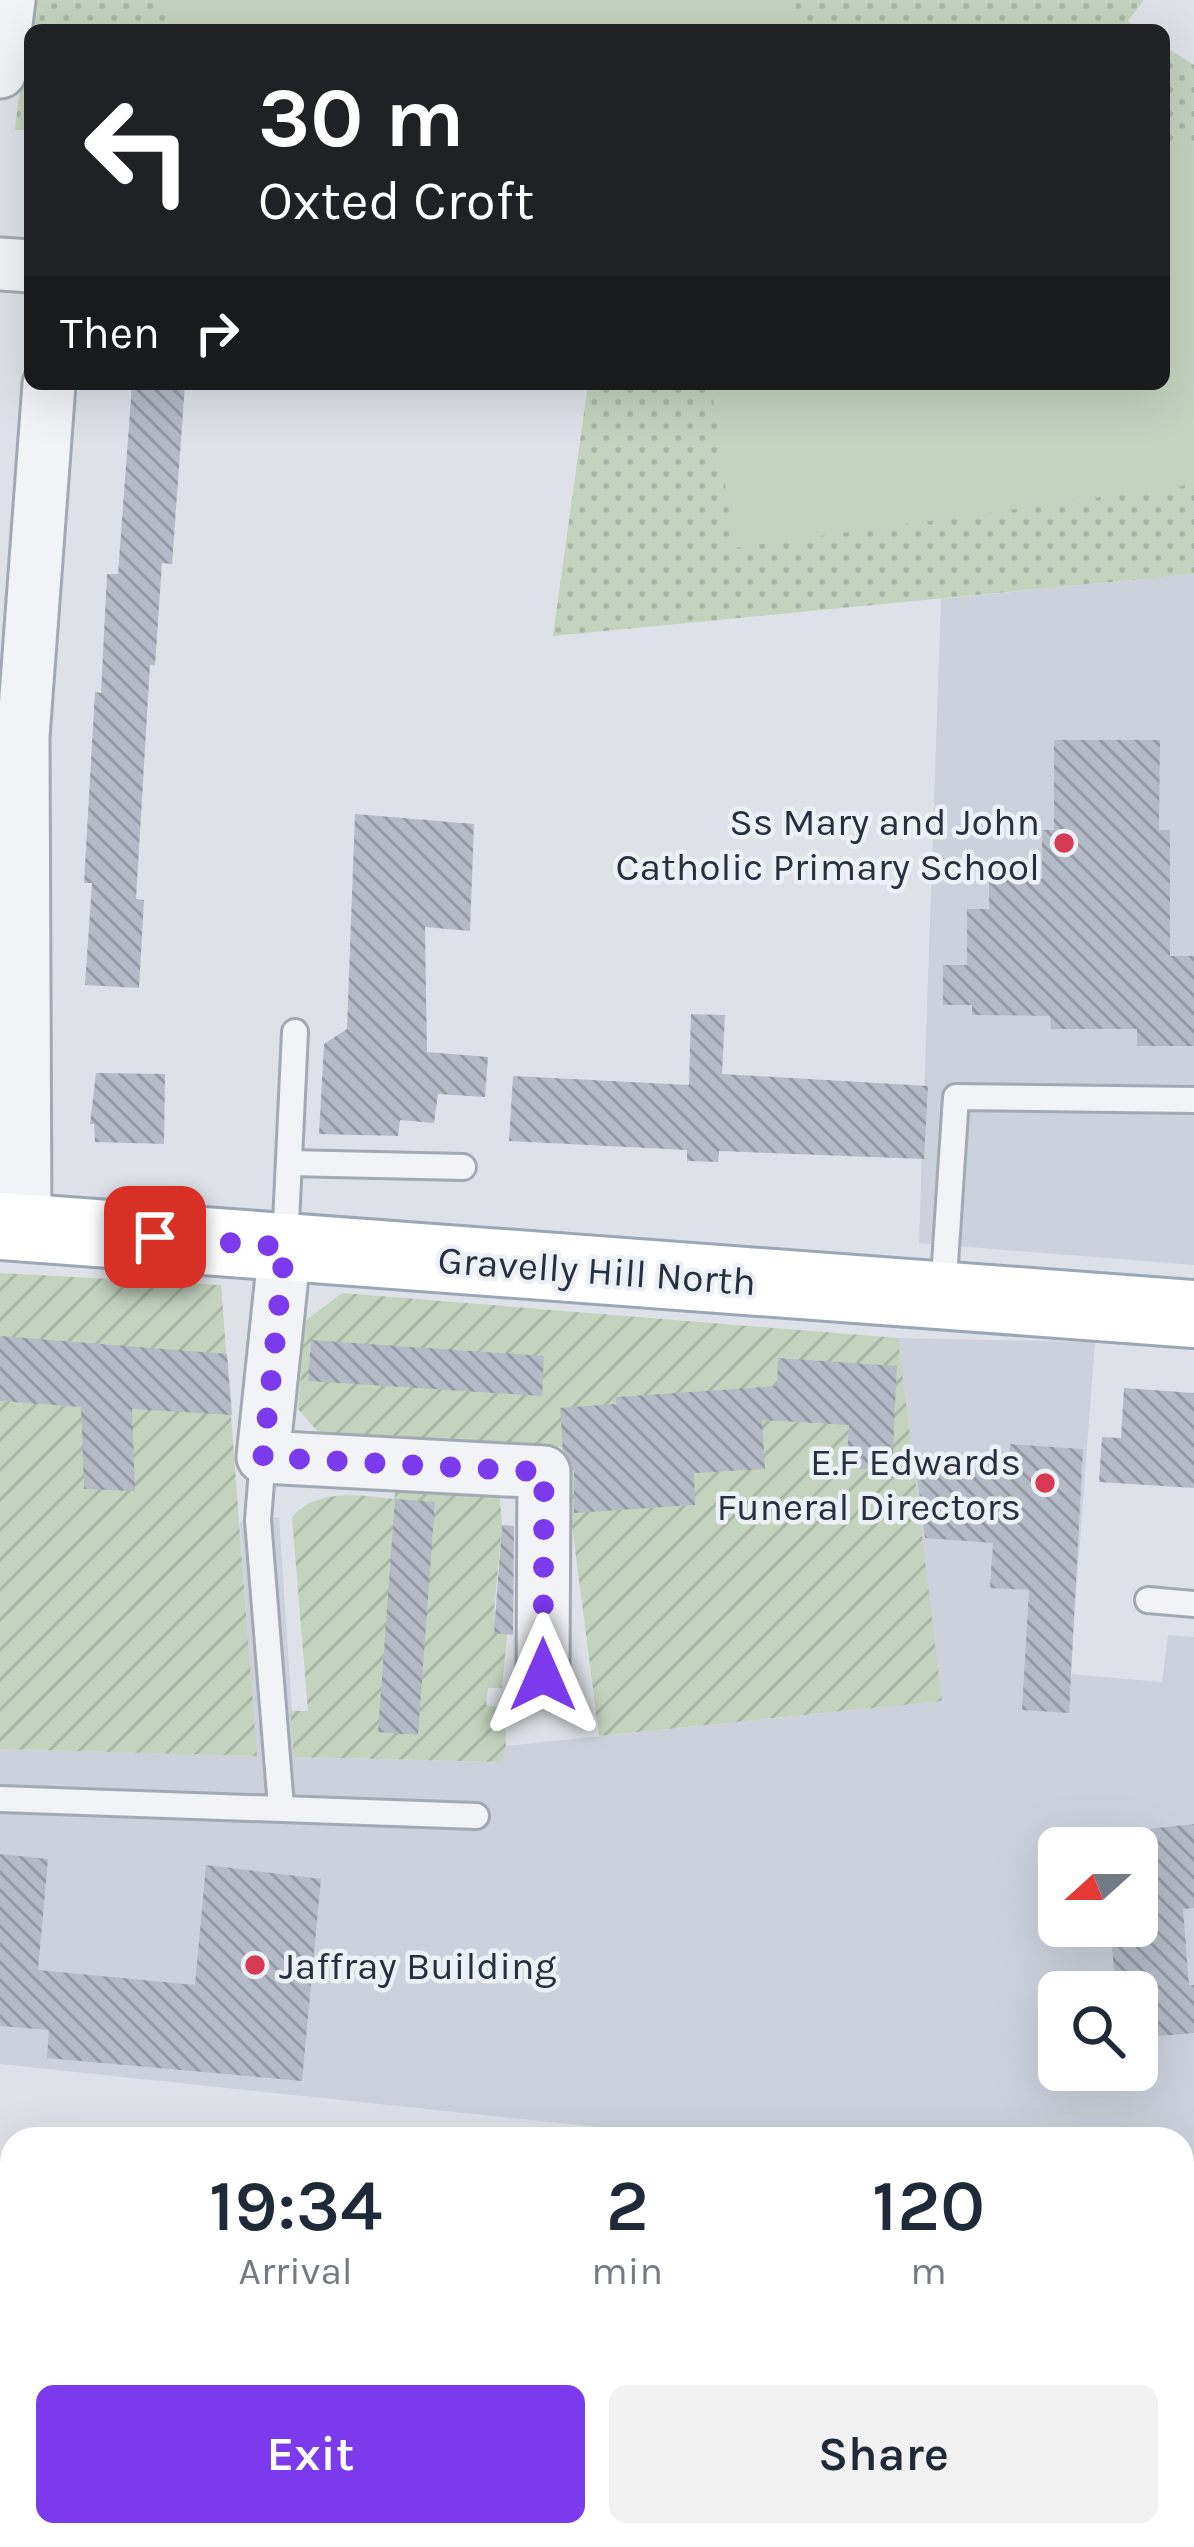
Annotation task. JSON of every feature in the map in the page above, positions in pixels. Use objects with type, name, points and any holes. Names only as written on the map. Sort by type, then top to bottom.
[{"type":"main road","name":"Gravelly Hill North","points":[[13,1227],[1194,1314]]},
{"type":"street","points":[[0,72],[9,0]]},
{"type":"street","points":[[13,1227],[12,766],[48,390]]},
{"type":"street","points":[[285,1247],[263,1457],[544,1472],[543,1675]]},
{"type":"lane","points":[[285,1247],[295,1032]]},
{"type":"lane","points":[[943,1295],[956,1096],[1194,1100]]},
{"type":"lane","points":[[289,1162],[463,1167]]},
{"type":"lane","points":[[263,1457],[258,1520],[281,1807]]},
{"type":"lane","points":[[1148,1600],[1194,1604]]},
{"type":"lane","points":[[0,1798],[476,1816]]},
{"type":"shaded area","name":"Ss Mary and John Catholic Primary School","points":[[1194,574],[1194,1265],[919,1243],[941,599]]},
{"type":"shaded area","points":[[898,1338],[1095,1342],[1070,1674],[1162,1682],[1168,1635],[1194,1637],[1194,2127],[599,2127],[0,2064],[0,1749],[256,1756],[240,1522],[279,1517],[295,1757],[500,1762],[506,1746],[941,1701]]},
{"type":"green space","points":[[31,0],[1144,0],[1128,21],[1132,24],[28,24]]},
{"type":"green space","points":[[171,0],[796,0],[794,24],[169,24]]},
{"type":"green space","points":[[1170,50],[1194,65],[1194,574],[553,636],[587,390],[1170,390]]},
{"type":"green space","points":[[24,57],[24,130],[15,130]]},
{"type":"green space","points":[[1194,144],[1194,484],[734,548],[712,390],[1170,390],[1170,147]]},
{"type":"green space","points":[[0,1273],[221,1285],[257,1756],[0,1749]]},
{"type":"green space","points":[[342,1293],[898,1338],[942,1701],[599,1736],[562,1447],[318,1432],[298,1409],[305,1321]]},
{"type":"green space","points":[[397,1483],[499,1489],[502,1525],[494,1611],[509,1613],[502,1688],[488,1688],[486,1705],[505,1708],[506,1746],[501,1762],[294,1757],[290,1711],[308,1711],[292,1517],[326,1498],[394,1499]]},
{"type":"building","points":[[132,390],[185,390],[172,564],[162,563],[155,665],[150,665],[136,899],[144,900],[139,988],[85,985],[92,883],[84,883],[95,692],[101,693],[107,574],[118,574]]},
{"type":"building","points":[[1054,740],[1160,740],[1159,830],[1170,830],[1170,956],[1194,956],[1194,1046],[1137,1046],[1137,1029],[1051,1029],[1050,1016],[972,1015],[972,1005],[943,1005],[943,965],[967,965],[967,909],[989,909],[989,879],[1042,879],[1042,830],[1054,830]]},
{"type":"building","points":[[355,814],[474,824],[470,931],[425,927],[427,1052],[488,1057],[485,1097],[438,1094],[434,1123],[400,1120],[398,1136],[319,1134],[324,1044],[347,1029]]},
{"type":"building","points":[[691,1014],[725,1015],[722,1074],[928,1086],[924,1159],[719,1151],[718,1162],[687,1161],[687,1150],[509,1141],[513,1076],[689,1085]]},
{"type":"building","points":[[96,1073],[165,1074],[164,1144],[95,1142],[94,1124],[90,1124]]},
{"type":"building","points":[[0,1336],[227,1354],[232,1415],[132,1409],[135,1491],[84,1489],[81,1407],[0,1401]]},
{"type":"building","points":[[311,1340],[544,1356],[542,1396],[308,1381]]},
{"type":"building","points":[[778,1358],[897,1366],[892,1470],[846,1468],[849,1425],[762,1420],[765,1469],[694,1473],[695,1505],[574,1513],[574,1471],[563,1449],[560,1408],[616,1404],[616,1397],[777,1386]]},
{"type":"building","points":[[1124,1388],[1194,1393],[1194,1488],[1099,1482],[1102,1437],[1121,1438]]},
{"type":"building","points":[[1010,1444],[1083,1449],[1069,1713],[1022,1710],[1029,1590],[990,1588],[993,1543],[925,1538],[914,1453],[1009,1462]]},
{"type":"building","points":[[395,1499],[435,1502],[418,1735],[378,1732]]},
{"type":"building","points":[[502,1525],[514,1526],[513,1635],[494,1633]]},
{"type":"building","points":[[1194,1824],[1194,1908],[1183,1909],[1189,1985],[1194,1985],[1194,2033],[1158,2036],[1158,1971],[1114,1971],[1112,1947],[1158,1947],[1158,1828]]},
{"type":"building","name":"Jaffray Building","points":[[0,1854],[48,1859],[38,1970],[195,1985],[206,1865],[321,1879],[302,2081],[47,2058],[49,2030],[0,2026]]},
{"type":"place","name":"Ss Mary and John Catholic Primary School","points":[[1064,843]]},
{"type":"place","name":"E.F Edwards Funeral Directors","points":[[1045,1483]]},
{"type":"place","name":"Jaffray Building","points":[[255,1965]]},
{"type":"route","points":[[155,1237],[285,1247],[263,1457],[544,1472],[543,1675]]}]
